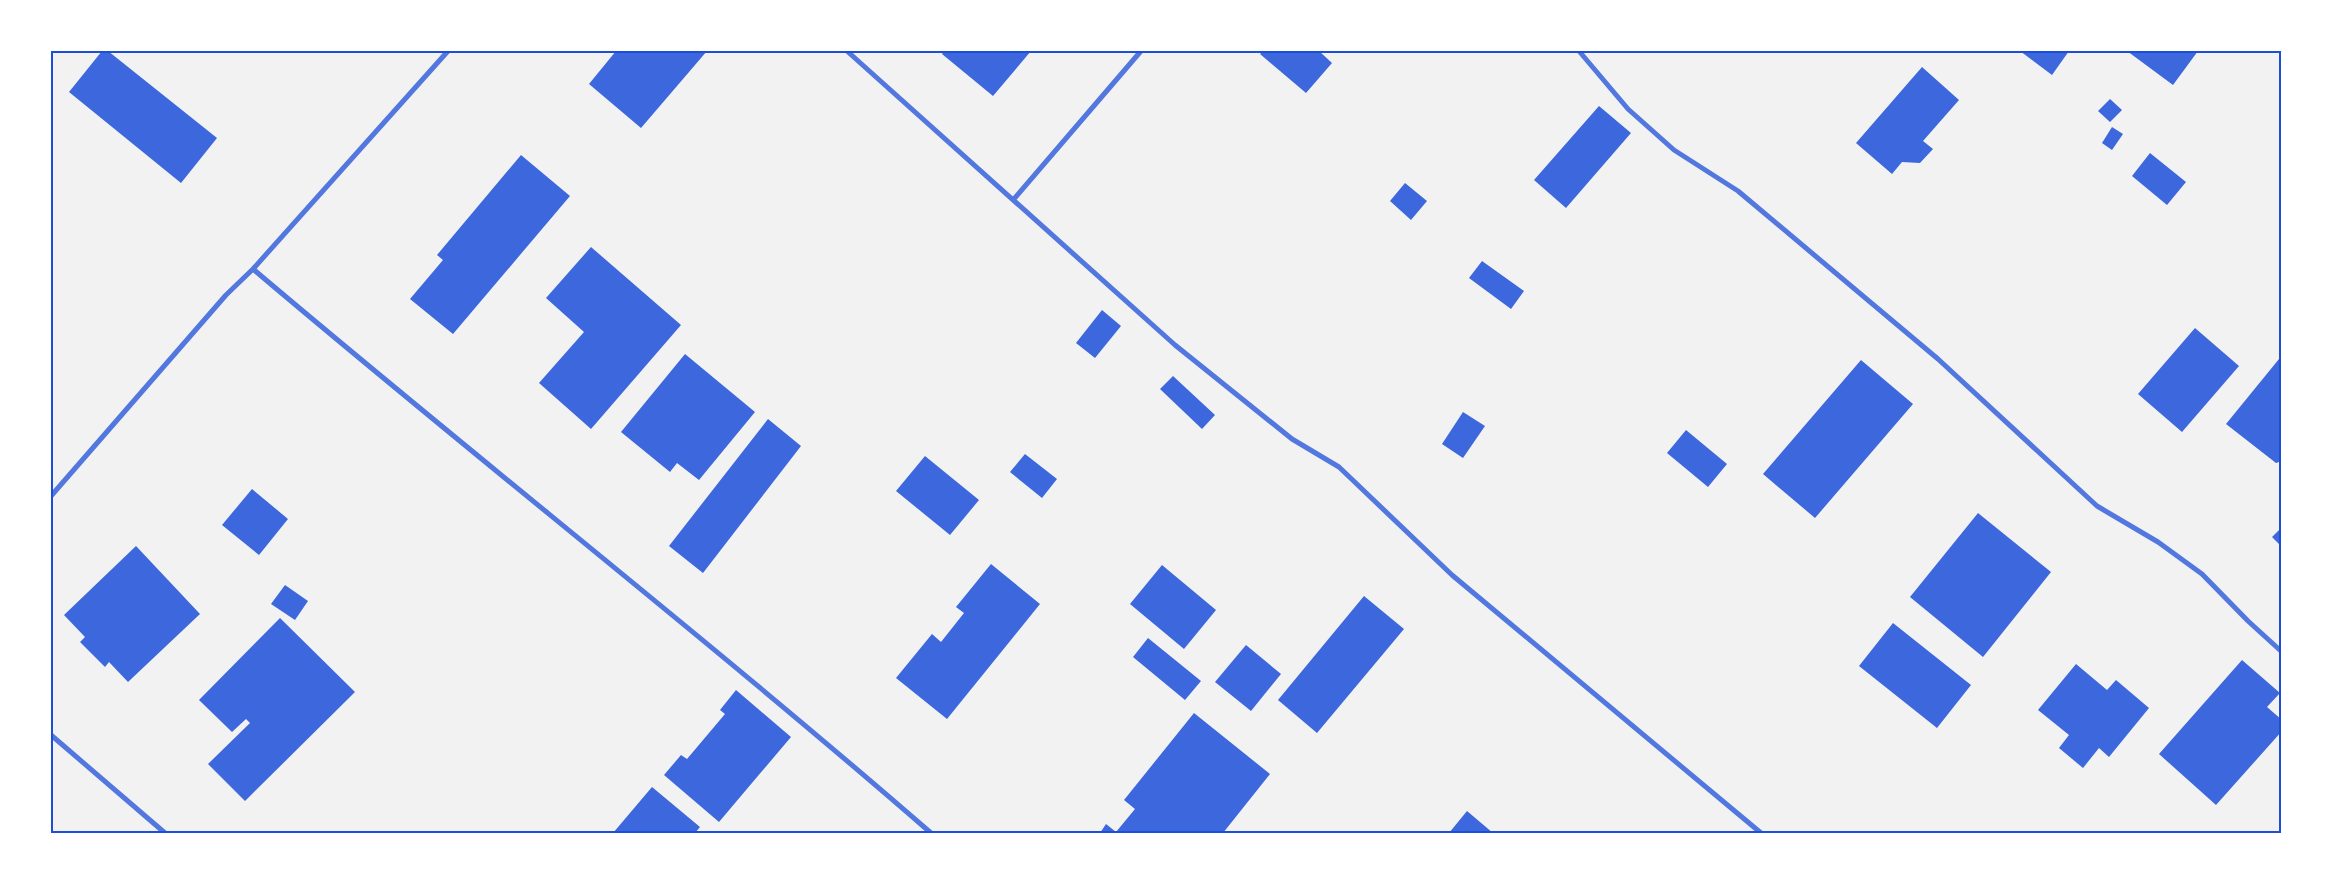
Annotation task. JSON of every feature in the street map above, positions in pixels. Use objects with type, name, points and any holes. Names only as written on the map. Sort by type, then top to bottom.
[{"type":"street","points":[[51,496],[226,295],[253,269],[448,51]]},
{"type":"street","points":[[847,51],[1014,199],[1174,345],[1292,439],[1339,467],[1452,574],[1761,833]]},
{"type":"street","points":[[1014,199],[1141,51]]},
{"type":"street","points":[[1579,51],[1628,109],[1674,150],[1738,191],[1938,358],[2097,506],[2158,542],[2202,574],[2248,621],[2282,652]]},
{"type":"street","points":[[253,269],[400,394],[845,758],[931,833]]},
{"type":"street","points":[[51,735],[164,833]]},
{"type":"building","points":[[102,51],[108,51],[217,138],[181,183],[69,92]]},
{"type":"building","points":[[616,51],[707,51],[641,128],[589,84]]},
{"type":"building","points":[[944,51],[1031,51],[993,96],[942,54]]},
{"type":"building","points":[[1263,51],[1319,51],[1332,63],[1306,93],[1260,54]]},
{"type":"building","points":[[2020,51],[2069,51],[2052,75]]},
{"type":"building","points":[[2127,51],[2198,51],[2173,85]]},
{"type":"building","points":[[1922,67],[1959,100],[1923,141],[1933,149],[1920,163],[1902,162],[1892,174],[1856,143]]},
{"type":"building","points":[[2110,99],[2122,110],[2110,122],[2098,111]]},
{"type":"building","points":[[1599,106],[1631,133],[1566,208],[1534,180]]},
{"type":"building","points":[[2112,127],[2123,134],[2112,150],[2102,143]]},
{"type":"building","points":[[2150,153],[2186,182],[2167,205],[2132,176]]},
{"type":"building","points":[[521,155],[570,196],[453,334],[410,299],[443,260],[437,255]]},
{"type":"building","points":[[1405,183],[1427,201],[1411,220],[1390,201]]},
{"type":"building","points":[[591,247],[681,325],[591,429],[539,383],[584,332],[546,298]]},
{"type":"building","points":[[1482,261],[1524,291],[1511,309],[1469,278]]},
{"type":"building","points":[[1102,310],[1121,326],[1095,358],[1076,343]]},
{"type":"building","points":[[2195,328],[2239,366],[2182,432],[2138,394]]},
{"type":"building","points":[[685,354],[755,412],[699,480],[677,463],[670,472],[621,432]]},
{"type":"building","points":[[2279,359],[2282,360],[2282,461],[2276,463],[2226,424]]},
{"type":"building","points":[[1861,360],[1913,404],[1815,518],[1763,474]]},
{"type":"building","points":[[1173,376],[1215,415],[1202,429],[1160,389]]},
{"type":"building","points":[[1463,412],[1485,426],[1463,458],[1442,444]]},
{"type":"building","points":[[768,419],[801,446],[703,573],[669,546]]},
{"type":"building","points":[[1686,430],[1727,464],[1708,487],[1667,453]]},
{"type":"building","points":[[1025,454],[1057,479],[1042,498],[1010,472]]},
{"type":"building","points":[[925,456],[979,500],[950,535],[896,491]]},
{"type":"building","points":[[252,489],[288,519],[259,555],[222,525]]},
{"type":"building","points":[[1978,513],[2051,572],[1983,657],[1910,597]]},
{"type":"building","points":[[2282,527],[2282,547],[2272,537]]},
{"type":"building","points":[[136,546],[200,614],[128,682],[109,662],[105,667],[80,642],[85,637],[64,615]]},
{"type":"building","points":[[991,564],[1040,604],[947,719],[896,678],[932,634],[941,642],[964,613],[956,607]]},
{"type":"building","points":[[1162,565],[1216,610],[1184,649],[1130,604]]},
{"type":"building","points":[[285,585],[308,601],[295,620],[271,604]]},
{"type":"building","points":[[1364,596],[1404,629],[1317,733],[1278,700]]},
{"type":"building","points":[[280,618],[355,692],[245,801],[208,764],[250,723],[246,719],[232,732],[199,700]]},
{"type":"building","points":[[1893,623],[1971,685],[1937,728],[1859,666]]},
{"type":"building","points":[[1148,638],[1201,681],[1185,700],[1133,657]]},
{"type":"building","points":[[1246,645],[1281,674],[1251,711],[1215,682]]},
{"type":"building","points":[[2242,660],[2280,693],[2267,707],[2282,720],[2282,731],[2216,805],[2159,754]]},
{"type":"building","points":[[2076,664],[2107,690],[2116,680],[2149,708],[2109,757],[2099,748],[2083,768],[2059,748],[2069,735],[2038,710]]},
{"type":"building","points":[[736,690],[791,737],[719,822],[664,775],[681,755],[687,759],[725,714],[720,710]]},
{"type":"building","points":[[1194,713],[1270,774],[1223,833],[1100,833],[1106,824],[1116,832],[1135,809],[1124,800]]},
{"type":"building","points":[[652,787],[700,827],[695,833],[613,833]]},
{"type":"building","points":[[1467,811],[1493,833],[1449,833]]}]
